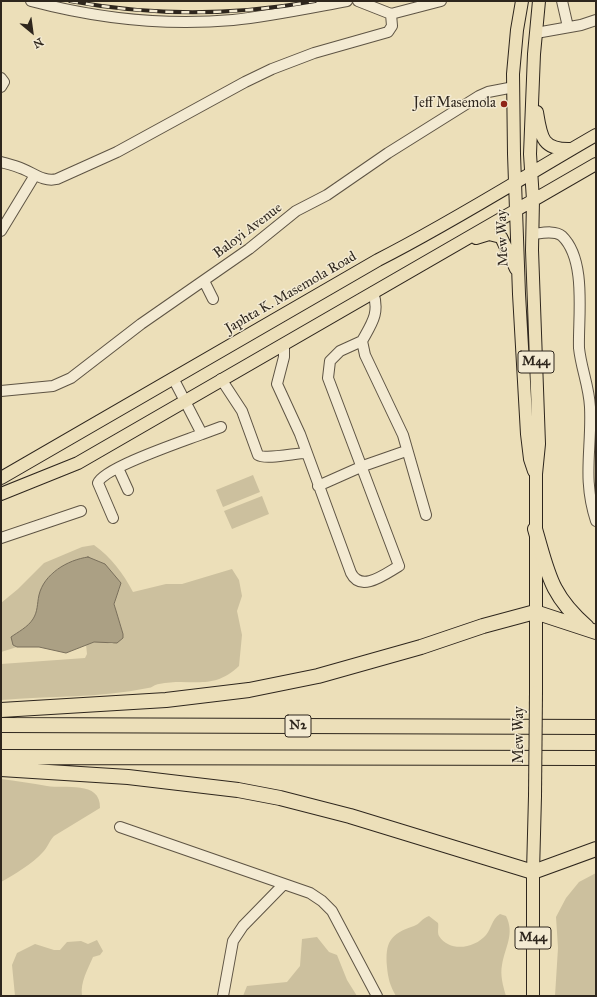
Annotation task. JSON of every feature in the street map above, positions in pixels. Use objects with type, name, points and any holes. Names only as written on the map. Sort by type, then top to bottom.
[{"type":"highway","points":[[535,529],[553,587],[569,610],[593,631]]},
{"type":"highway","points":[[1,710],[166,700],[249,690],[326,674],[421,647],[483,626],[535,612],[593,631]]},
{"type":"highway","name":"N2","points":[[1,725],[596,726]]},
{"type":"highway","name":"N2","points":[[1,757],[596,758]]},
{"type":"highway","points":[[1,769],[128,777],[238,790],[280,798],[350,816],[532,872],[596,849]]},
{"type":"main road","name":"Mew Way","points":[[522,1],[517,30],[514,87],[515,182],[527,434],[530,459],[536,474]]},
{"type":"main road","name":"Mew Way","points":[[533,996],[532,872],[535,796],[536,692],[535,529],[536,474],[539,444],[533,200],[530,154],[532,81],[539,1]]},
{"type":"main road","points":[[532,81],[539,125],[543,139],[553,147],[571,149]]},
{"type":"main road","name":"Japhta K. Masemola Road","points":[[1,478],[378,260],[420,239],[596,135]]},
{"type":"main road","points":[[1,494],[65,469],[596,164]]},
{"type":"main road","points":[[459,242],[489,234],[501,238],[519,276]]},
{"type":"street","points":[[31,1],[81,12],[176,22],[233,20],[291,12],[347,1]]},
{"type":"street","points":[[358,1],[391,14],[441,1]]},
{"type":"street","points":[[562,1],[568,27]]},
{"type":"street","points":[[1,162],[23,169],[46,179],[57,179],[117,152],[244,82],[272,69],[314,53],[388,32],[392,26],[391,14]]},
{"type":"street","points":[[536,33],[596,20]]},
{"type":"street","points":[[1,78],[4,82],[1,87]]},
{"type":"street","name":"Baloyi Avenue","points":[[1,391],[53,386],[71,378],[141,324],[249,249],[296,211],[327,195],[388,153],[466,104],[488,92],[514,87]]},
{"type":"street","points":[[1,231],[35,175]]},
{"type":"street","points":[[533,234],[559,233],[569,246],[577,269],[580,296],[580,348],[582,367],[589,390],[592,432],[587,476],[591,506],[596,521]]},
{"type":"street","points":[[204,281],[214,299]]},
{"type":"street","points":[[284,344],[284,357],[277,384],[306,452],[354,579],[361,583],[377,578],[399,566],[363,466],[328,378],[330,361],[340,352],[362,341],[375,314],[377,303],[373,292]]},
{"type":"street","points":[[362,341],[365,355],[399,424],[426,515]]},
{"type":"street","points":[[173,378],[202,434]]},
{"type":"street","points":[[222,379],[242,411],[258,455],[261,457],[306,452]]},
{"type":"street","points":[[113,518],[98,483],[102,477],[118,468],[221,427]]},
{"type":"street","points":[[318,486],[363,466],[406,451]]},
{"type":"street","points":[[118,468],[128,490]]},
{"type":"street","points":[[1,538],[81,511]]},
{"type":"street","points":[[120,827],[310,893],[322,901],[332,911],[377,996]]},
{"type":"street","points":[[223,996],[233,941],[243,926],[284,884]]},
{"type":"shaded area","points":[[253,475],[260,492],[223,507],[216,490]]},
{"type":"shaded area","points":[[262,496],[269,514],[232,529],[224,511]]},
{"type":"shaded area","points":[[94,545],[116,566],[133,592],[166,584],[182,584],[232,569],[239,580],[242,596],[237,611],[242,635],[239,666],[220,679],[210,681],[171,682],[158,684],[149,688],[112,694],[1,700],[1,664],[85,658],[87,654],[86,644],[99,641],[112,644],[123,638],[115,607],[115,601],[120,588],[83,558],[59,568],[52,573],[39,596],[38,609],[32,621],[13,645],[17,647],[1,652],[1,603],[18,589],[44,563],[82,547]]},
{"type":"shaded area","points":[[88,557],[105,564],[121,583],[114,604],[123,638],[117,643],[94,642],[66,653],[39,647],[17,647],[13,645],[11,637],[31,622],[35,616],[42,587],[51,575],[72,561]]},
{"type":"shaded area","points":[[1,779],[54,787],[72,787],[88,790],[95,793],[99,799],[100,808],[54,836],[45,850],[34,861],[1,882]]},
{"type":"shaded area","points":[[596,873],[596,996],[555,996],[558,948],[556,917],[566,898],[579,882]]},
{"type":"shaded area","points":[[500,914],[506,916],[510,929],[501,969],[506,996],[396,996],[389,978],[387,951],[391,940],[399,932],[416,925],[429,916],[438,923],[439,936],[449,945],[456,947],[469,946],[476,943],[486,935],[493,921]]},
{"type":"shaded area","points":[[317,937],[329,952],[337,955],[347,980],[357,996],[243,996],[247,986],[287,982],[300,966],[302,939]]},
{"type":"shaded area","points":[[97,940],[103,951],[100,955],[93,957],[83,981],[82,996],[15,996],[12,965],[17,953],[35,944],[54,950],[60,950],[67,942],[81,941],[88,944]]},
{"type":"railway","points":[[70,1],[101,6],[162,12],[223,12],[284,6],[315,1]]},
{"type":"place","name":"Jeff Masemola","points":[[504,104]]}]
